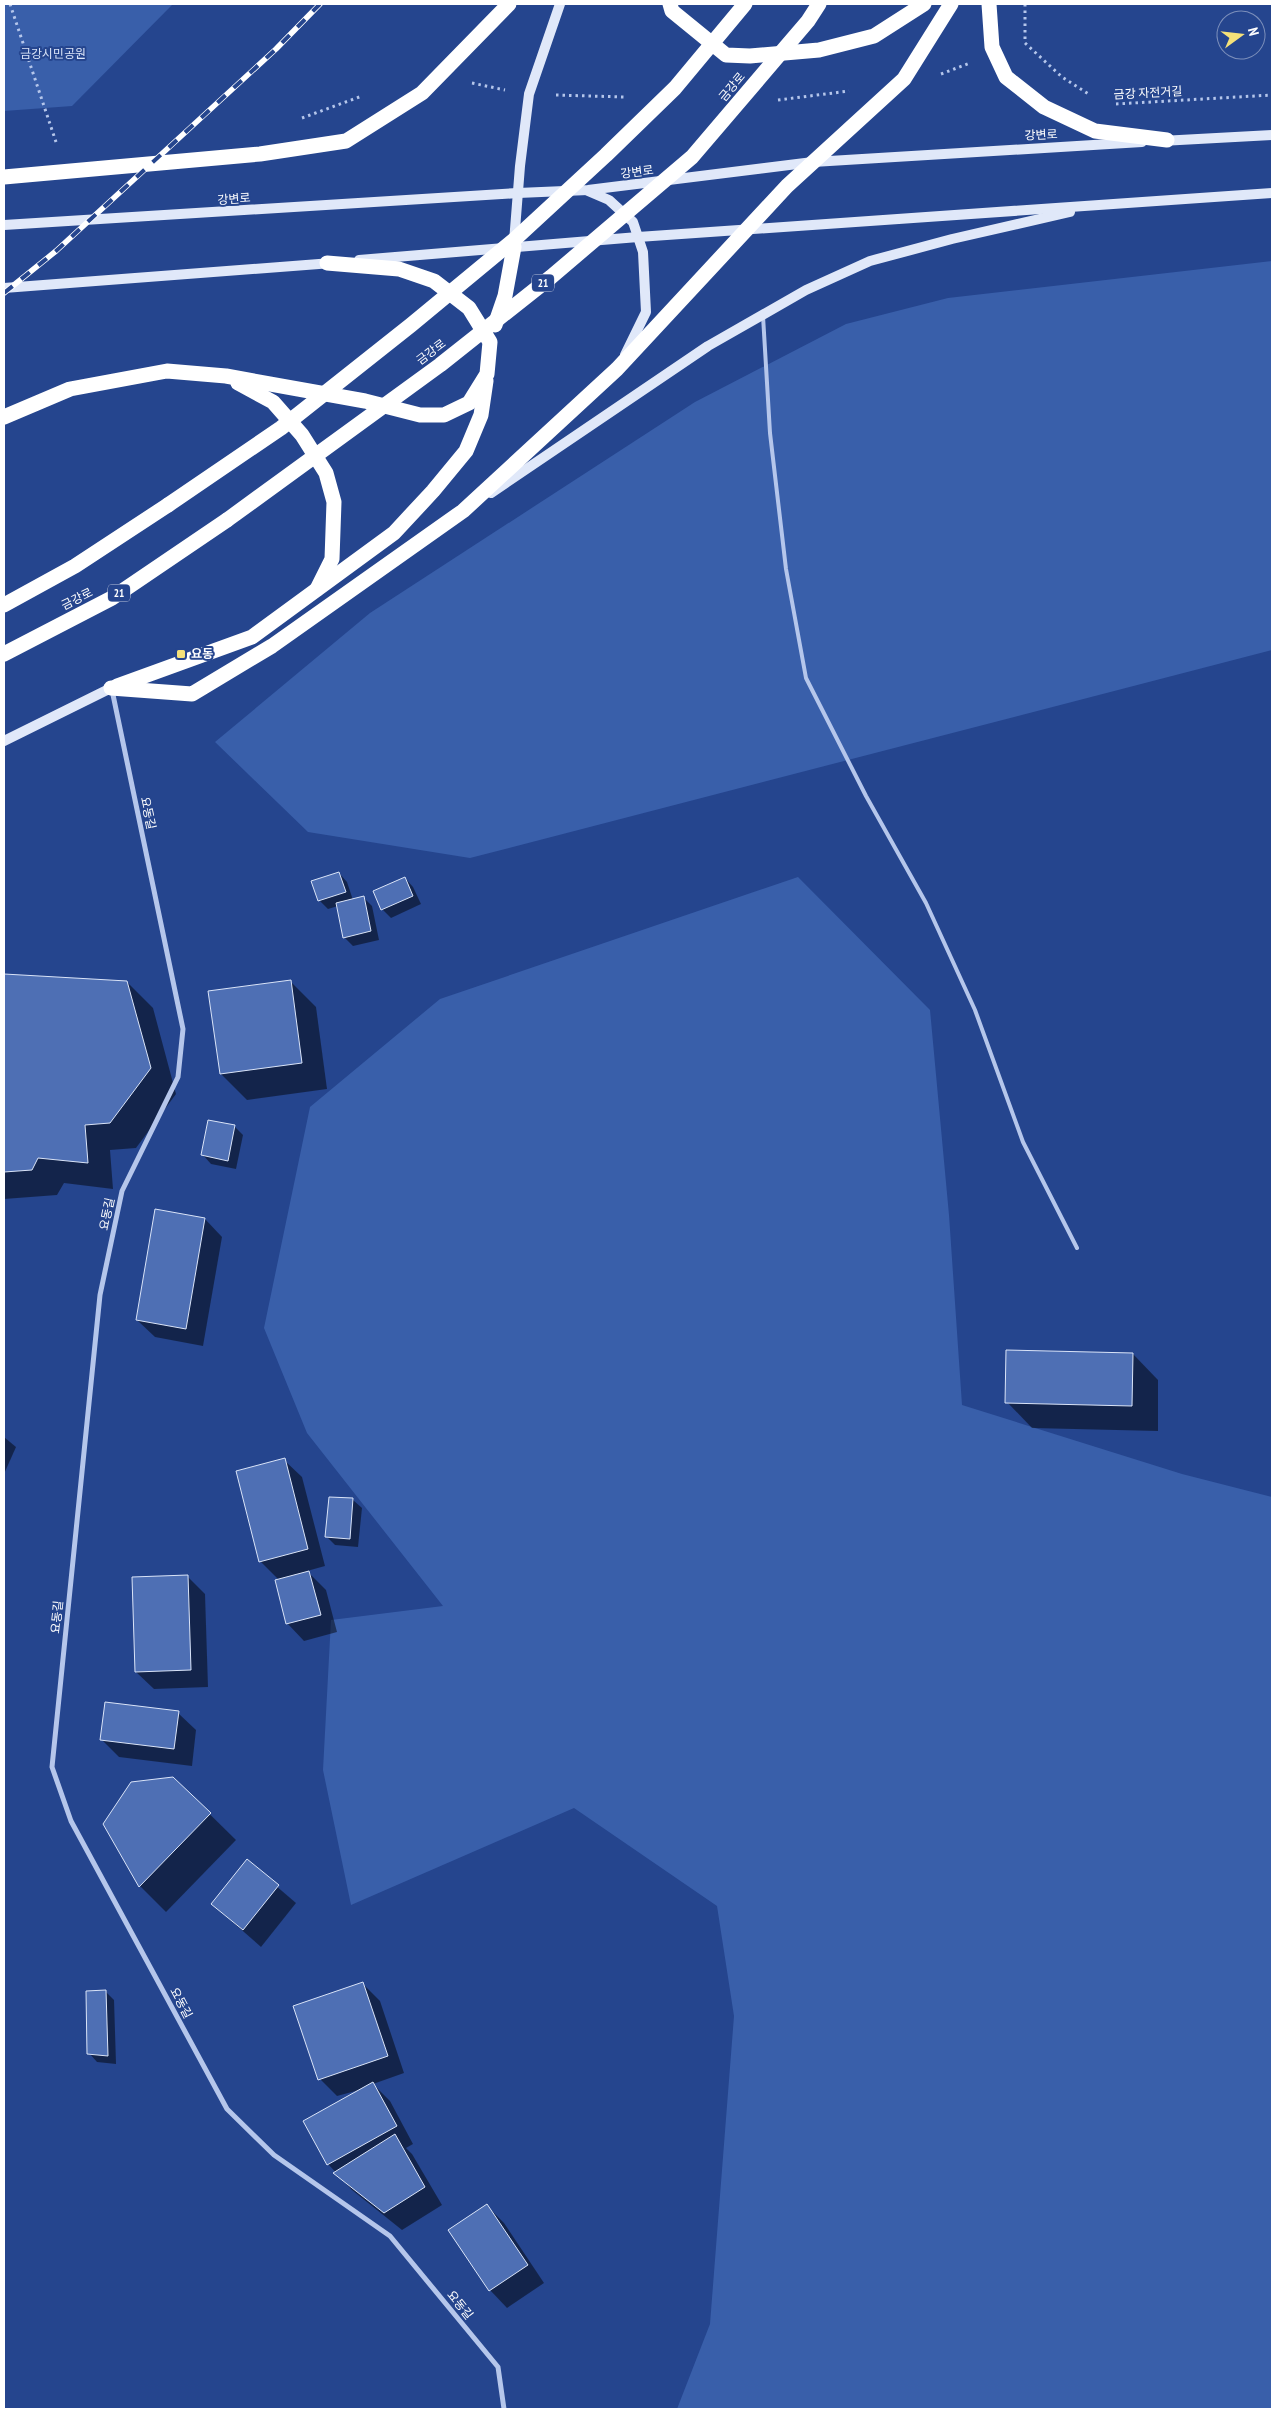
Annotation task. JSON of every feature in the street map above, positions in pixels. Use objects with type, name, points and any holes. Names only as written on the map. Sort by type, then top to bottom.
[{"type":"highway","points":[[4,177],[260,154],[346,141],[422,93],[509,4]]},
{"type":"highway","points":[[670,4],[672,11],[726,55],[750,56],[819,50],[874,36],[924,4]]},
{"type":"highway","points":[[4,604],[75,566],[281,428],[411,325],[515,238],[606,155],[675,88],[746,4]]},
{"type":"highway","name":"금강로","points":[[4,654],[112,598],[227,520],[440,365],[551,277],[692,157],[808,21],[819,4]]},
{"type":"highway","points":[[112,688],[192,694],[272,646],[463,511],[617,369],[787,186],[904,78],[950,4]]},
{"type":"highway","points":[[990,4],[992,47],[1006,77],[1044,108],[1095,131],[1167,140]]},
{"type":"highway","points":[[112,688],[252,637],[394,533],[433,491],[466,451],[481,415],[490,342],[505,296],[514,247]]},
{"type":"highway","points":[[327,263],[399,269],[434,281],[469,308],[490,342]]},
{"type":"highway","points":[[4,417],[70,389],[167,370],[226,376],[364,401],[420,415],[444,415],[469,403],[487,374]]},
{"type":"highway","points":[[226,376],[273,402],[302,435],[326,473],[334,502],[332,559],[306,611],[272,646]]},
{"type":"main road","points":[[514,247],[529,94],[560,4]]},
{"type":"main road","name":"강변로","points":[[4,224],[588,190],[813,162],[1272,135]]},
{"type":"main road","points":[[588,190],[609,200],[634,222],[643,252],[646,312],[617,369]]},
{"type":"main road","points":[[4,288],[638,237],[1272,193]]},
{"type":"main road","points":[[463,511],[708,346],[806,290],[870,261],[952,239],[1100,205]]},
{"type":"main road","points":[[4,741],[112,688]]},
{"type":"street","name":"요동길","points":[[112,688],[183,1029],[178,1077],[122,1192],[100,1295],[52,1767],[71,1821],[227,2109],[274,2155],[390,2236],[498,2367],[504,2409]]},
{"type":"lane","points":[[763,314],[770,433],[786,569],[806,678],[866,796],[926,903],[975,1010],[1023,1142],[1077,1248]]},
{"type":"path","points":[[10,4],[57,146]]},
{"type":"path","points":[[1025,4],[1024,43],[1062,77],[1095,99]]},
{"type":"path","points":[[300,118],[370,93]]},
{"type":"path","name":"금강 자전거길","points":[[1113,104],[1272,95]]},
{"type":"path","points":[[48,147],[67,146]]},
{"type":"green space","name":"금강시민공원","points":[[4,4],[173,4],[72,106],[4,111]]},
{"type":"green space","points":[[1272,261],[1272,650],[470,858],[308,832],[215,742],[370,613],[695,402],[846,324],[948,298]]},
{"type":"green space","points":[[798,877],[930,1010],[949,1215],[962,1405],[1182,1474],[1272,1497],[1272,2409],[677,2409],[710,2324],[734,2016],[717,1906],[574,1808],[351,1905],[323,1770],[331,1620],[443,1606],[307,1433],[264,1328],[310,1107],[440,999]]},
{"type":"building","points":[[339,872],[346,892],[318,901],[311,881]]},
{"type":"building","points":[[405,877],[413,896],[381,910],[373,891]]},
{"type":"building","points":[[364,896],[371,931],[343,938],[336,903]]},
{"type":"building","points":[[4,974],[127,981],[151,1068],[110,1123],[85,1125],[88,1163],[38,1158],[32,1170],[4,1172]]},
{"type":"building","points":[[291,980],[302,1063],[220,1074],[208,991]]},
{"type":"building","points":[[208,1120],[235,1125],[228,1161],[201,1155]]},
{"type":"building","points":[[155,1209],[205,1218],[186,1329],[136,1320]]},
{"type":"building","points":[[1006,1350],[1133,1353],[1132,1406],[1005,1403]]},
{"type":"building","points":[[285,1458],[308,1549],[259,1562],[236,1471]]},
{"type":"building","points":[[329,1497],[353,1498],[350,1539],[325,1537]]},
{"type":"building","points":[[309,1571],[321,1615],[286,1624],[275,1580]]},
{"type":"building","points":[[188,1575],[191,1670],[135,1672],[132,1577]]},
{"type":"building","points":[[105,1702],[179,1711],[174,1749],[100,1740]]},
{"type":"building","points":[[173,1777],[211,1813],[139,1887],[103,1824],[131,1782]]},
{"type":"building","points":[[247,1859],[279,1885],[243,1930],[211,1904]]},
{"type":"building","points":[[363,1982],[388,2056],[318,2080],[293,2006]]},
{"type":"building","points":[[106,1990],[108,2056],[87,2054],[86,1991]]},
{"type":"building","points":[[373,2082],[397,2126],[327,2165],[303,2121]]},
{"type":"building","points":[[395,2134],[425,2187],[384,2213],[333,2173]]},
{"type":"building","points":[[487,2204],[528,2265],[489,2291],[448,2230]]},
{"type":"railway","points":[[4,293],[56,251],[276,49],[320,4]]},
{"type":"place","name":"요동","points":[[181,654]]}]
